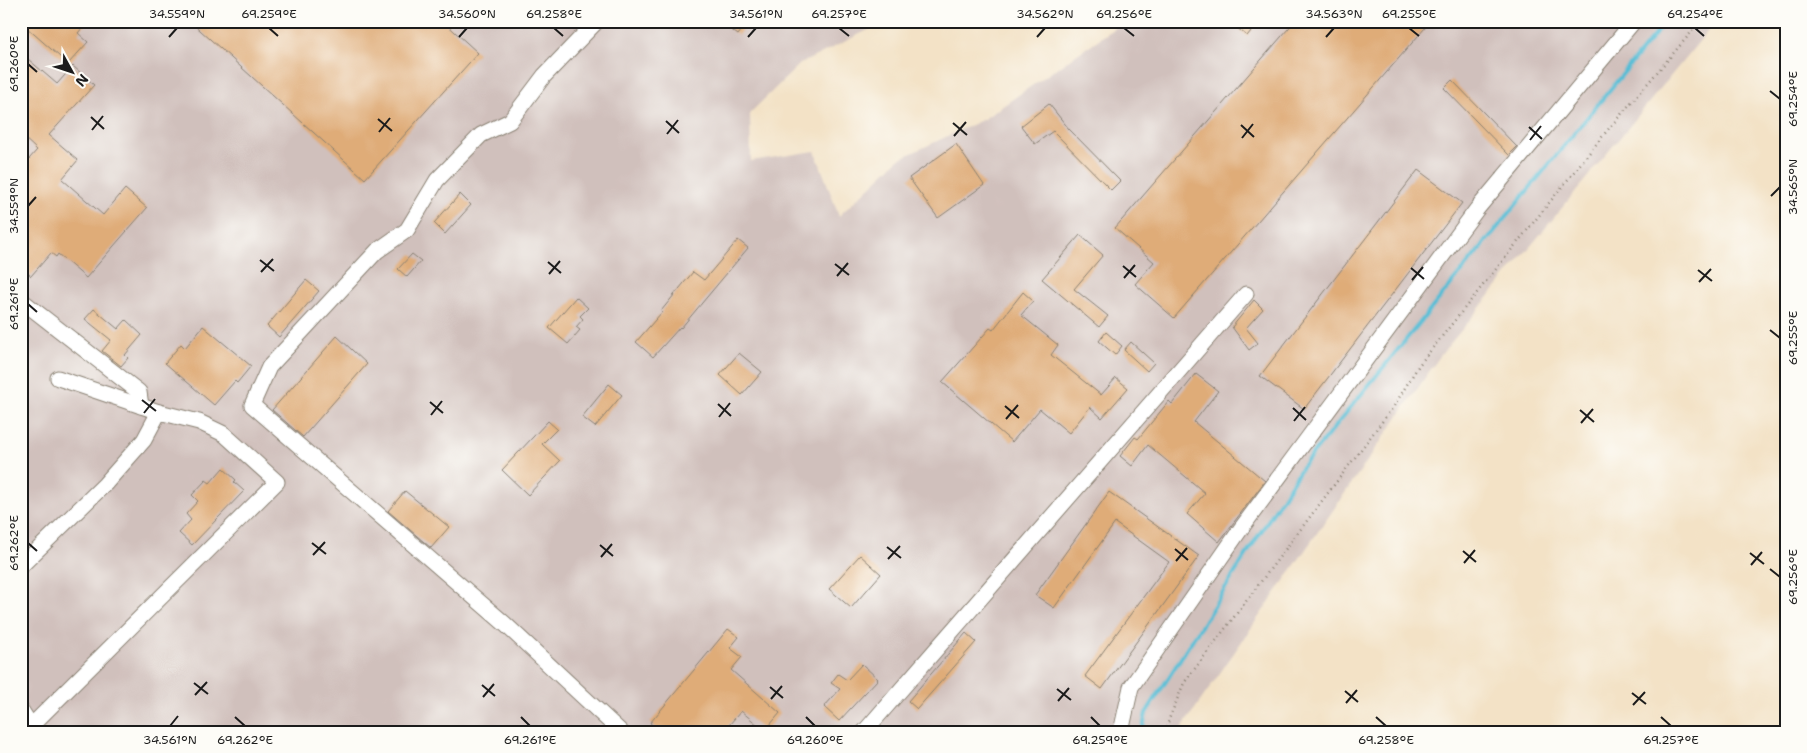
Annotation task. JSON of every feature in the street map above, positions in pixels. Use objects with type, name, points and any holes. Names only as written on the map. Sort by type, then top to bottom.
[{"type":"street","points":[[597,21],[544,76],[510,121],[481,135],[437,180],[407,230],[377,251],[269,367],[252,405],[505,624],[621,732]]},
{"type":"street","points":[[1121,732],[1131,687],[1240,530],[1476,209],[1634,21]]},
{"type":"street","points":[[864,732],[1246,294]]},
{"type":"street","points":[[21,300],[139,392],[141,406]]},
{"type":"street","points":[[21,710],[30,730],[277,482],[224,434],[199,422],[158,412],[58,378]]},
{"type":"street","points":[[21,566],[105,484],[144,440],[158,412]]},
{"type":"path","points":[[1166,732],[1169,719],[1184,684],[1394,406],[1419,365],[1606,132],[1701,21]]},
{"type":"shaded area","points":[[21,21],[886,21],[800,64],[750,113],[751,161],[815,151],[839,216],[899,159],[984,119],[1125,21],[1716,21],[1440,356],[1179,732],[21,732]]},
{"type":"building","points":[[31,21],[88,21],[78,33],[88,42],[68,64],[26,27]]},
{"type":"building","points":[[190,21],[443,21],[478,53],[365,179]]},
{"type":"building","points":[[720,21],[739,21],[745,26],[738,35]]},
{"type":"building","points":[[1229,21],[1259,21],[1247,36]]},
{"type":"building","points":[[1295,21],[1431,21],[1174,318],[1135,284],[1154,262],[1115,228]]},
{"type":"building","points":[[21,53],[57,84],[73,66],[94,85],[49,135],[78,160],[62,179],[103,215],[125,189],[147,208],[86,278],[58,254],[56,257],[51,253],[31,276],[21,267],[21,168],[37,150],[21,135]]},
{"type":"building","points":[[1452,80],[1517,147],[1509,155],[1444,88]]},
{"type":"building","points":[[1049,104],[1069,129],[1120,181],[1111,190],[1053,131],[1035,144],[1021,126]]},
{"type":"building","points":[[956,144],[984,185],[938,218],[909,178]]},
{"type":"building","points":[[1418,170],[1462,203],[1304,409],[1260,376]]},
{"type":"building","points":[[460,194],[471,205],[445,234],[434,223]]},
{"type":"building","points":[[1080,235],[1103,255],[1074,289],[1108,316],[1099,327],[1042,279]]},
{"type":"building","points":[[738,240],[748,248],[681,328],[653,357],[636,342],[693,272],[704,280]]},
{"type":"building","points":[[412,254],[421,261],[407,277],[398,269]]},
{"type":"building","points":[[306,280],[319,291],[279,337],[267,326]]},
{"type":"building","points":[[1023,292],[1033,301],[1021,315],[1058,345],[1051,355],[1101,395],[1116,378],[1128,388],[1102,418],[1090,407],[1069,433],[1040,409],[1012,442],[942,382],[990,328],[993,330]]},
{"type":"building","points":[[576,297],[588,308],[580,316],[583,319],[576,327],[580,330],[568,344],[549,328]]},
{"type":"building","points":[[1254,300],[1263,309],[1246,328],[1258,343],[1249,350],[1232,327]]},
{"type":"building","points":[[94,309],[118,329],[126,320],[142,335],[125,355],[128,358],[121,366],[102,351],[111,340],[85,319]]},
{"type":"building","points":[[203,326],[251,366],[237,383],[235,381],[214,405],[165,363],[181,344],[185,348]]},
{"type":"building","points":[[1106,332],[1122,346],[1115,355],[1099,341]]},
{"type":"building","points":[[337,336],[367,364],[303,437],[272,410]]},
{"type":"building","points":[[1131,342],[1154,363],[1147,371],[1124,350]]},
{"type":"building","points":[[739,353],[762,372],[742,395],[720,375]]},
{"type":"building","points":[[1196,374],[1218,391],[1194,422],[1265,481],[1219,542],[1187,514],[1205,493],[1148,445],[1132,466],[1120,456],[1135,437],[1138,439],[1169,401],[1172,404]]},
{"type":"building","points":[[609,384],[622,395],[595,427],[582,417]]},
{"type":"building","points":[[548,421],[557,429],[542,444],[560,461],[528,495],[502,470]]},
{"type":"building","points":[[223,468],[236,480],[234,482],[244,491],[192,545],[179,533],[191,520],[186,514],[198,501],[192,495],[206,480],[210,483]]},
{"type":"building","points":[[405,491],[449,527],[431,548],[388,511]]},
{"type":"building","points":[[1109,492],[1199,556],[1102,689],[1085,676],[1169,562],[1115,523],[1054,608],[1035,595]]},
{"type":"building","points":[[860,555],[881,574],[851,608],[829,589]]},
{"type":"building","points":[[728,629],[739,637],[730,648],[742,657],[731,670],[780,713],[765,731],[741,711],[723,732],[661,732],[650,723]]},
{"type":"building","points":[[966,633],[976,642],[917,709],[908,701]]},
{"type":"building","points":[[862,664],[878,679],[839,721],[824,707],[840,689],[831,683],[838,674],[847,680]]},
{"type":"waterway","points":[[1142,732],[1146,713],[1302,467],[1666,21]]}]
